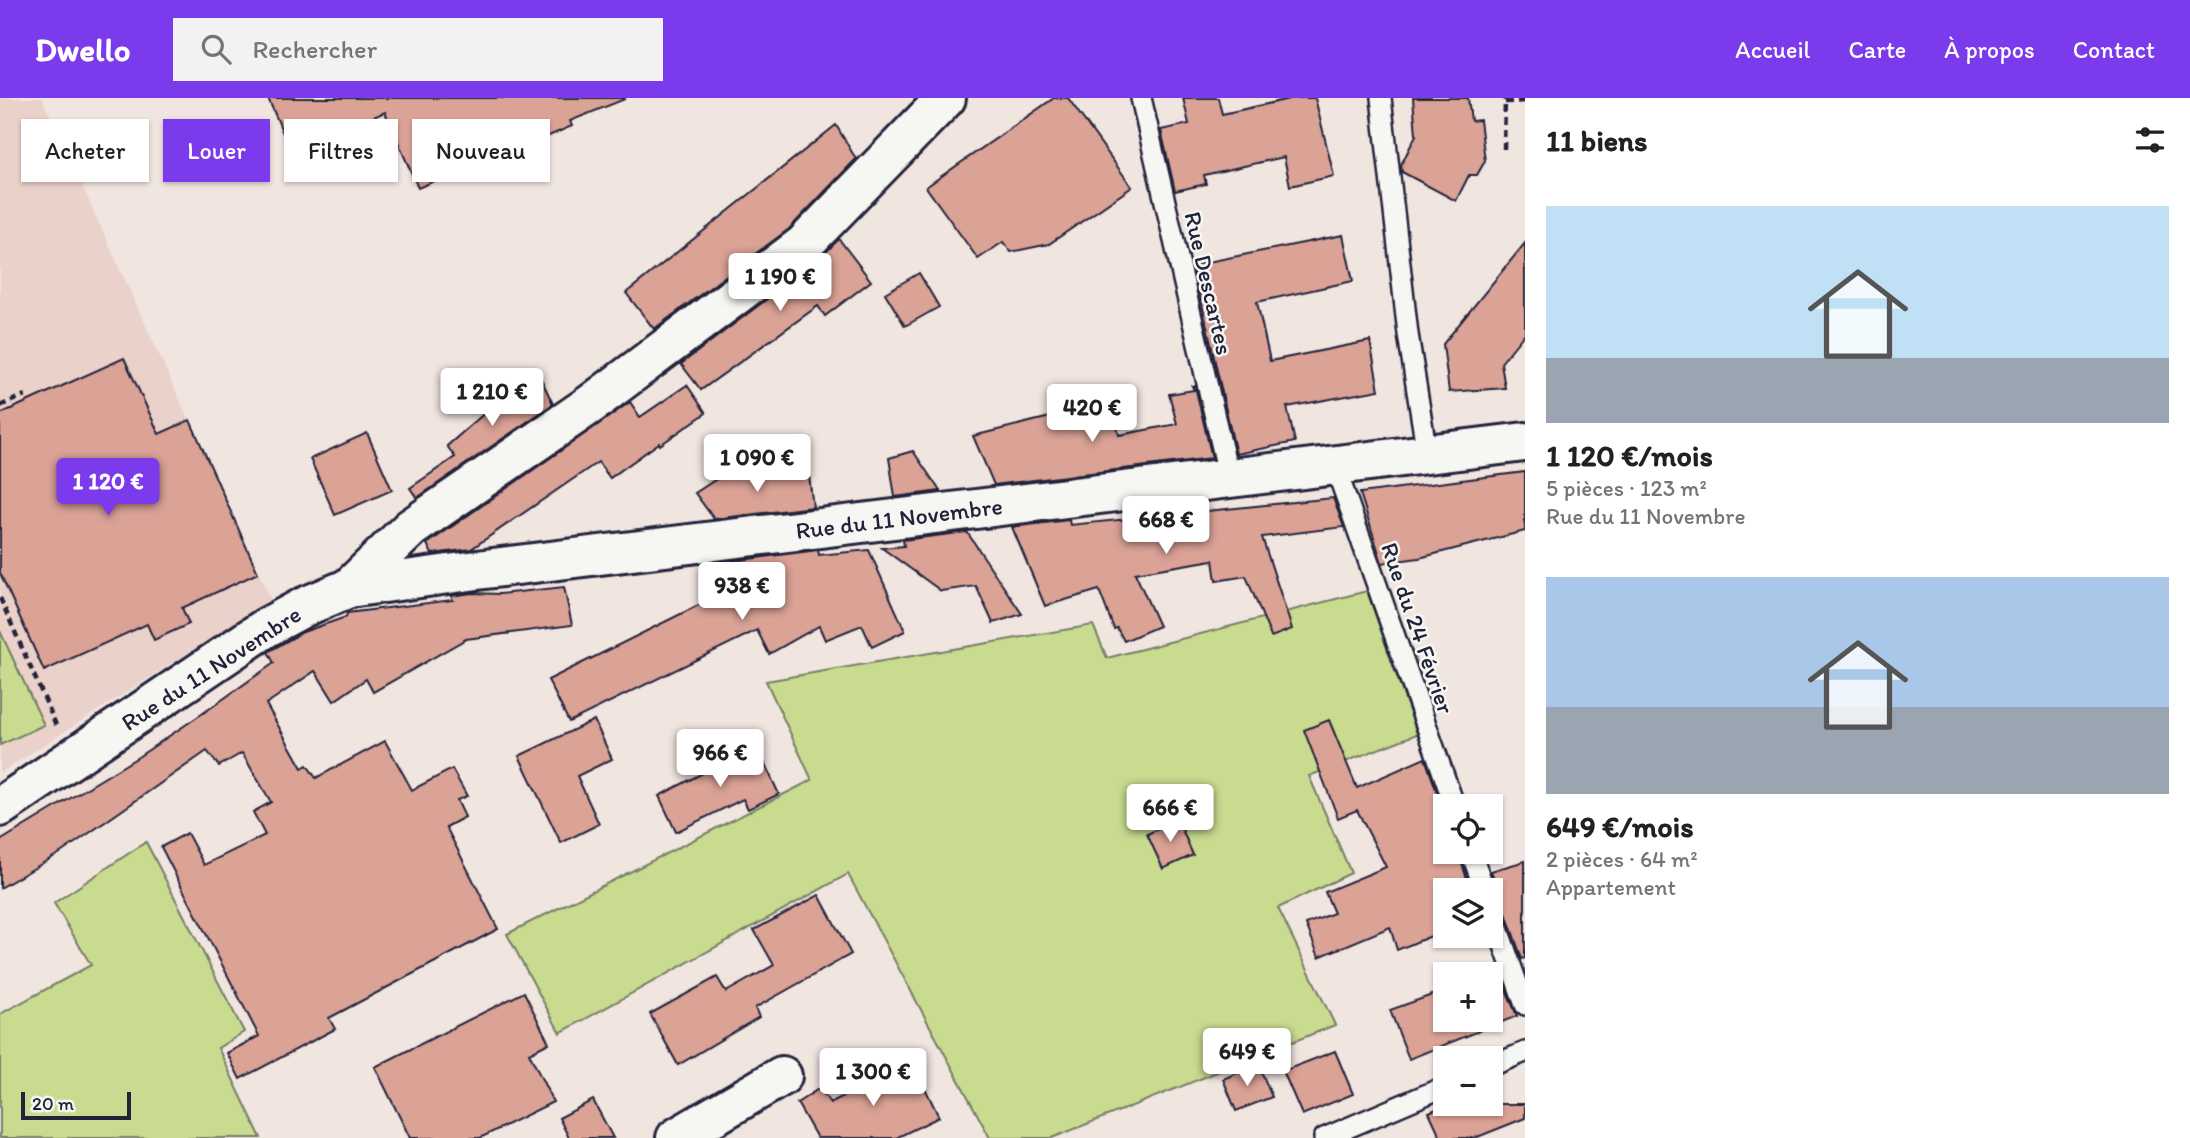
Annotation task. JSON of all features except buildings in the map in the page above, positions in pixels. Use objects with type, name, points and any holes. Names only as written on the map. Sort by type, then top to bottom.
[{"type":"main road","points":[[349,588],[411,528],[591,404],[803,245],[946,98]]},
{"type":"main road","name":"Rue du 11 Novembre","points":[[0,807],[267,627],[349,588],[491,568],[1525,442]]},
{"type":"main road","points":[[676,1138],[782,1076]]},
{"type":"lane","name":"Rue Descartes","points":[[1141,98],[1229,478]]},
{"type":"lane","points":[[1381,98],[1408,334],[1427,454]]},
{"type":"lane","name":"Rue du 24 Février","points":[[1335,466],[1450,794]]},
{"type":"lane","points":[[1503,943],[1525,1005]]},
{"type":"lane","points":[[1503,1061],[1525,1052]]},
{"type":"lane","points":[[1324,1138],[1433,1092]]},
{"type":"path","points":[[1504,149],[1505,100],[1525,101]]},
{"type":"path","points":[[0,406],[25,395]]},
{"type":"path","points":[[0,598],[61,734],[75,757]]},
{"type":"shaded area","points":[[0,98],[42,98],[52,119],[21,119],[21,182],[80,182],[271,600],[0,773]]},
{"type":"green space","points":[[1367,591],[1417,734],[1309,776],[1351,873],[1278,908],[1335,1025],[1052,1138],[990,1138],[848,874],[560,1033],[507,934],[812,780],[766,681],[1093,625],[1107,658]]},
{"type":"green space","points":[[0,631],[44,725],[0,745]]},
{"type":"green space","points":[[146,842],[244,1032],[218,1048],[261,1138],[0,1138],[0,1014],[91,965],[54,903]]}]
